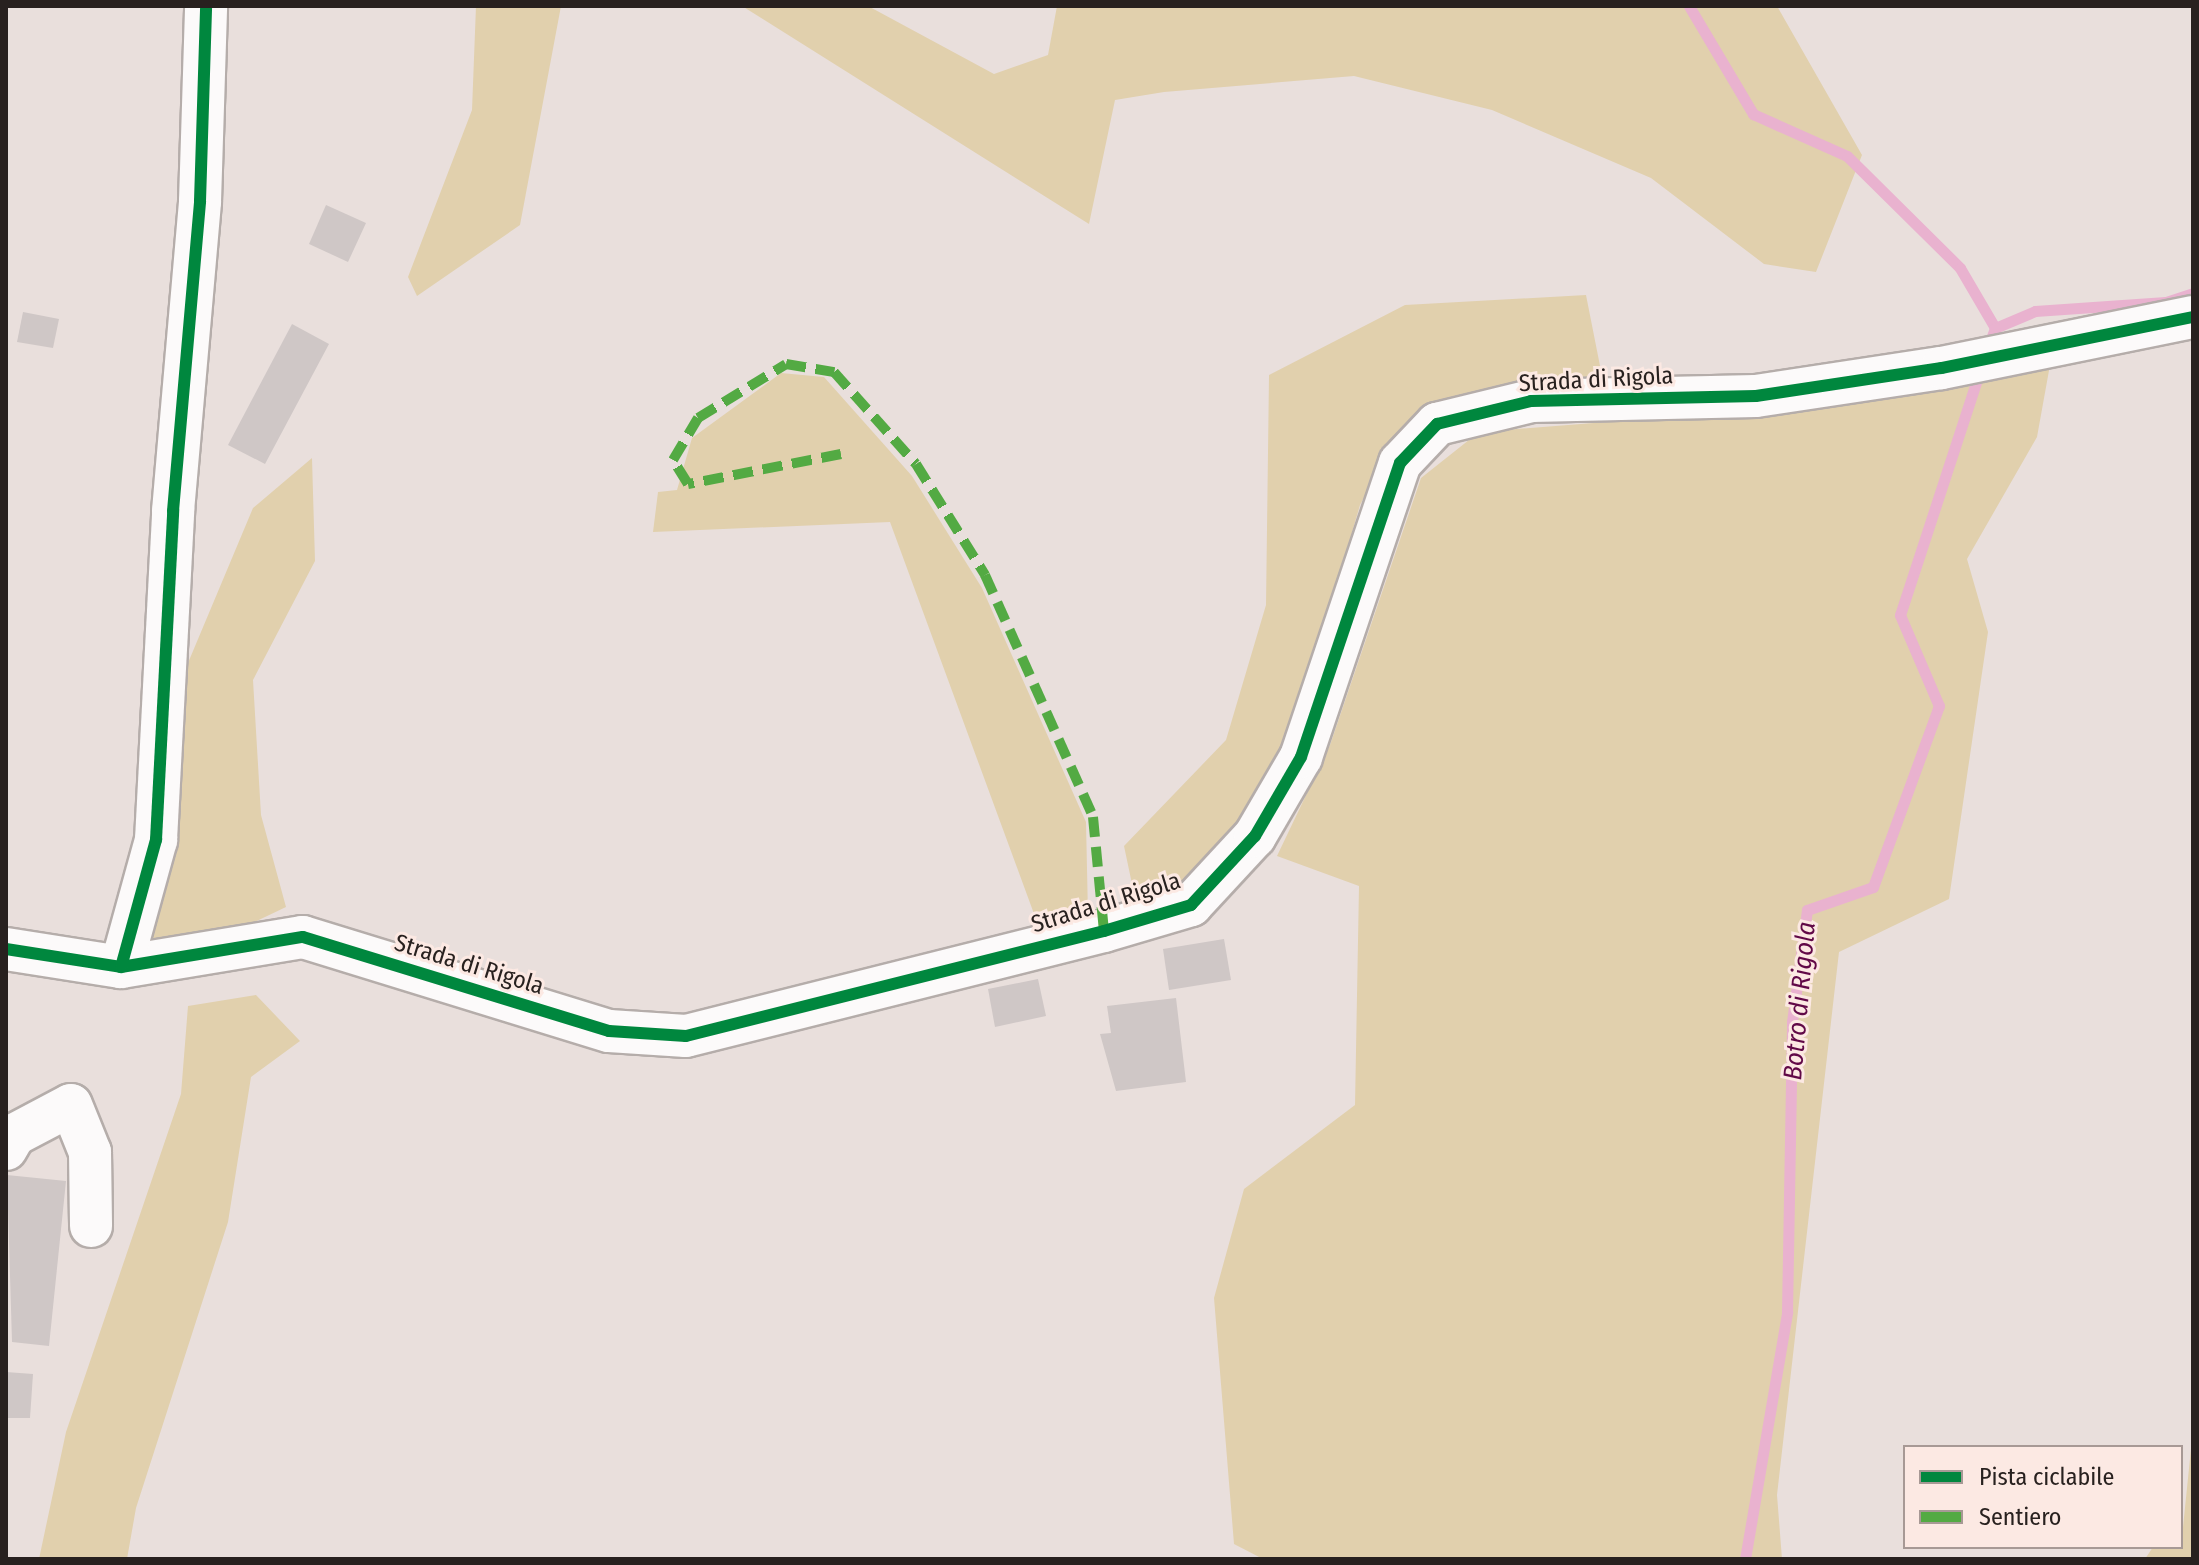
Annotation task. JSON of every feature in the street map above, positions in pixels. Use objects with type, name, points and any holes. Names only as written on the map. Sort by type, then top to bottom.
[{"type":"street","points":[[121,967],[156,840],[173,511],[200,201],[206,6]]},
{"type":"street","name":"Strada di Rigola","points":[[6,949],[121,967],[303,937],[609,1031],[686,1036],[1191,905],[1255,836],[1301,757],[1400,463],[1437,424],[1531,401],[1756,396],[1942,368],[2193,317]]},
{"type":"street","points":[[6,1149],[14,1135],[71,1105],[90,1152],[91,1226]]},
{"type":"shaded area","points":[[476,6],[561,6],[520,225],[417,296],[408,277],[472,110]]},
{"type":"shaded area","points":[[742,6],[868,6],[994,74],[1048,55],[1057,6],[1777,6],[1862,155],[1816,272],[1764,264],[1651,178],[1492,110],[1354,76],[1164,92],[1115,100],[1089,224]]},
{"type":"shaded area","points":[[1586,295],[1603,381],[1465,400],[1397,434],[1360,505],[1282,774],[1184,900],[1136,903],[1124,846],[1226,740],[1266,605],[1269,375],[1405,305]]},
{"type":"shaded area","points":[[2050,365],[2037,437],[1967,559],[1988,632],[1949,899],[1839,952],[1777,1495],[1782,1559],[1263,1559],[1234,1544],[1214,1298],[1244,1189],[1355,1105],[1359,886],[1277,856],[1330,745],[1421,478],[1479,432],[1848,403]]},
{"type":"shaded area","points":[[781,373],[824,377],[912,476],[982,588],[1086,822],[1088,915],[1037,922],[890,522],[653,532],[658,492],[677,490],[692,438]]},
{"type":"shaded area","points":[[312,458],[315,561],[253,680],[261,815],[286,907],[210,943],[142,948],[180,682],[253,508]]},
{"type":"shaded area","points":[[256,995],[300,1041],[251,1077],[228,1222],[136,1508],[127,1559],[39,1559],[66,1432],[181,1094],[188,1006]]},
{"type":"shaded area","points":[[2193,1429],[2193,1559],[2145,1559],[2152,1549],[2183,1549]]},
{"type":"building","points":[[326,205],[366,223],[348,262],[309,244]]},
{"type":"building","points":[[23,312],[59,319],[53,348],[17,342]]},
{"type":"building","points":[[292,324],[329,344],[265,464],[228,445]]},
{"type":"building","points":[[1224,939],[1231,980],[1169,990],[1163,949]]},
{"type":"building","points":[[1038,979],[1046,1016],[995,1027],[988,989]]},
{"type":"building","points":[[1176,998],[1186,1082],[1116,1091],[1100,1034],[1111,1033],[1107,1006]]},
{"type":"building","points":[[7,1175],[66,1181],[49,1346],[12,1342]]},
{"type":"building","points":[[6,1372],[33,1374],[30,1418],[6,1418]]},
{"type":"waterway","points":[[1689,6],[1753,114],[1847,156],[1960,268],[1995,328]]},
{"type":"waterway","points":[[1995,328],[2035,311],[2166,302],[2193,293]]},
{"type":"waterway","name":"Botro di Rigola","points":[[1987,350],[1995,328]]},
{"type":"waterway","name":"Botro di Rigola","points":[[1745,1559],[1787,1312],[1792,1022],[1807,910],[1873,887],[1939,706],[1900,615],[1980,370]]},
{"type":"marked path","points":[[841,454],[688,484],[673,460],[698,418],[786,364],[834,372],[916,464],[985,575],[1093,817],[1104,931]]},
{"type":"cycle path","points":[[121,967],[156,840],[173,511],[200,201],[206,6]]},
{"type":"cycle path","points":[[6,949],[121,967],[303,937],[609,1031],[686,1036],[1104,931],[1191,905],[1255,836],[1301,757],[1400,463],[1437,424],[1531,401],[1756,396],[1942,368],[2193,317]]}]
